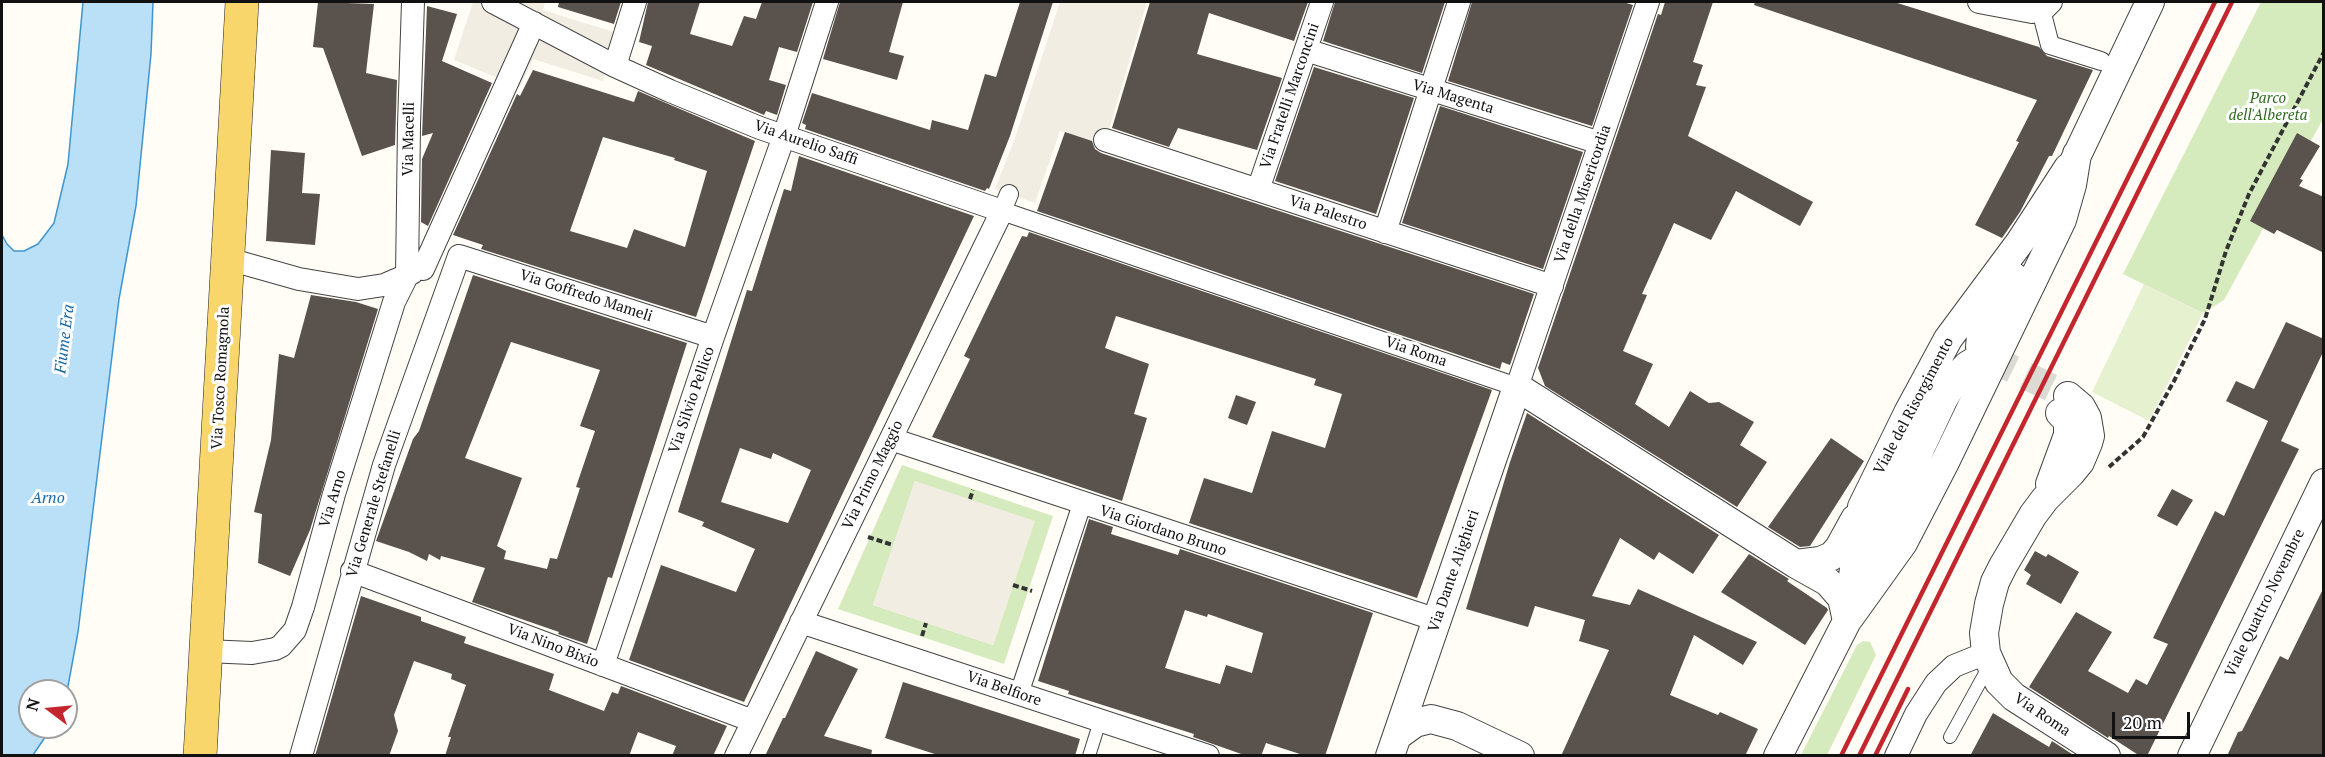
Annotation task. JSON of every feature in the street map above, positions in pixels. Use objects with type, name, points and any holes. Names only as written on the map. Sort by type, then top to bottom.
[{"type":"main road","name":"Via Tosco Romagnola","points":[[200,756],[228,259],[246,5]]},
{"type":"street","name":"Via Macelli","points":[[414,2],[409,125],[415,272]]},
{"type":"street","name":"Via Aurelio Saffi","points":[[493,2],[670,92],[784,136],[1006,202]]},
{"type":"street","points":[[615,66],[635,2]]},
{"type":"street","name":"Via Silvio Pellico","points":[[603,665],[713,337],[784,136],[827,2]]},
{"type":"street","name":"Via Fratelli Marconcini","points":[[1258,190],[1322,2]]},
{"type":"street","points":[[1385,232],[1459,2]]},
{"type":"street","name":"Via della Misericordia","points":[[1518,387],[1648,2]]},
{"type":"street","points":[[1978,2],[2027,12],[2046,6],[2050,45],[2101,61]]},
{"type":"street","name":"Viale del Risorgimento","points":[[1854,610],[1886,521],[1951,386],[1984,365],[1980,347],[1983,330],[2051,215],[2077,154],[2150,2]]},
{"type":"street","name":"Via Arno","points":[[206,651],[252,653],[269,651],[281,646],[295,630],[334,494],[394,302],[415,272],[508,82],[534,23]]},
{"type":"street","name":"Via Magenta","points":[[1306,50],[1600,143]]},
{"type":"street","name":"Via Palestro","points":[[1105,140],[1552,286]]},
{"type":"street","name":"Viale del Risorgimento","points":[[1854,610],[1862,507],[1908,413],[1948,339],[2020,242],[2077,154]]},
{"type":"street","name":"Viale del Risorgimento","points":[[1854,610],[1887,567],[1911,529],[2049,247],[2069,197],[2077,154]]},
{"type":"street","name":"Via Roma","points":[[1006,202],[1518,387],[1833,586],[1854,610]]},
{"type":"street","name":"Via Primo Maggio","points":[[736,756],[1006,202]]},
{"type":"street","points":[[228,259],[299,279],[358,289],[384,285],[459,256]]},
{"type":"street","name":"Via Goffredo Mameli","points":[[459,256],[713,337]]},
{"type":"street","name":"Via Generale Stefanelli","points":[[301,756],[384,465],[459,256]]},
{"type":"street","name":"Via Dante Alighieri","points":[[1393,746],[1518,387]]},
{"type":"street","points":[[1896,756],[1920,707],[1936,683],[1954,666],[1988,659],[1986,618],[1995,582],[2017,540],[2045,499],[2068,435],[2064,404]]},
{"type":"street","name":"Via Giordano Bruno","points":[[891,439],[1437,620]]},
{"type":"street","name":"Viale Quattro Novembre","points":[[2192,756],[2324,483]]},
{"type":"street","points":[[1019,694],[1082,504]]},
{"type":"street","points":[[1796,564],[1820,561],[1836,553],[1862,507]]},
{"type":"street","name":"Via Nino Bixio","points":[[352,571],[753,721]]},
{"type":"street","points":[[1778,756],[1854,610]]},
{"type":"street","name":"Via Belfiore","points":[[801,622],[1194,754]]},
{"type":"street","name":"Via Roma","points":[[1988,659],[1999,682],[2014,697],[2106,756]]},
{"type":"street","points":[[1393,746],[1415,723],[1431,719],[1457,726],[1520,756]]},
{"type":"lane","points":[[1950,737],[1988,659]]},
{"type":"lane","points":[[1089,756],[1100,721]]},
{"type":"path","points":[[2105,471],[2143,436],[2174,381],[2205,319],[2226,251],[2249,194],[2324,52]]},
{"type":"green space","name":"Parco dell'Albereta","points":[[2261,2],[2323,2],[2323,119],[2224,300],[2203,313],[2123,274]]},
{"type":"green space","points":[[2144,284],[2203,313],[2149,421],[2092,392]]},
{"type":"green space","points":[[902,465],[1053,516],[1004,664],[838,609]],"holes":[[[915,481],[1024,553],[993,645],[873,605]]]},
{"type":"green space","points":[[1863,641],[1870,642],[1876,655],[1827,755],[1801,755],[1857,645]]},
{"type":"shaded area","points":[[473,2],[545,2],[543,10],[617,33],[603,81],[533,59],[520,87],[454,60]]},
{"type":"shaded area","points":[[1060,2],[1147,2],[1104,146],[1060,131],[1035,203],[995,189],[1015,138]]},
{"type":"shaded area","points":[[915,481],[1035,521],[993,645],[873,605]]},
{"type":"water","points":[[83,2],[153,2],[151,54],[136,206],[119,299],[78,632],[69,679],[18,679],[18,739],[44,739],[33,755],[2,755],[2,235],[14,251],[24,251],[38,244],[54,223],[68,164]]},
{"type":"building","points":[[318,2],[374,4],[366,73],[397,80],[395,145],[362,156],[323,48],[313,47]]},
{"type":"building","points":[[559,2],[621,2],[614,24],[558,7]]},
{"type":"building","points":[[648,2],[700,2],[690,34],[732,46],[744,16],[756,19],[762,2],[813,2],[797,52],[779,47],[769,80],[786,85],[777,115],[766,111],[764,115],[646,65],[652,46],[639,42]]},
{"type":"building","points":[[840,2],[903,2],[889,52],[904,56],[897,80],[823,59]]},
{"type":"building","points":[[1020,2],[1053,2],[1010,136],[989,189],[985,191],[805,129],[806,125],[802,123],[812,93],[930,130],[932,120],[968,130],[985,74],[996,77]]},
{"type":"building","points":[[1150,2],[1308,2],[1294,41],[1209,13],[1197,54],[1282,78],[1257,150],[1178,128],[1169,147],[1112,128]]},
{"type":"building","points":[[1335,2],[1445,2],[1422,73],[1323,41]]},
{"type":"building","points":[[1472,2],[1623,2],[1633,5],[1592,126],[1448,81]]},
{"type":"building","points":[[1665,2],[1713,2],[1693,62],[1703,65],[1696,85],[1706,87],[1688,136],[1813,202],[1800,226],[1736,191],[1711,240],[1674,223],[1642,294],[1647,295],[1623,351],[1653,364],[1635,404],[1669,427],[1690,391],[1709,403],[1719,402],[1754,422],[1740,445],[1767,462],[1737,507],[1545,386],[1538,368],[1658,14],[1661,15]]},
{"type":"building","points":[[1755,2],[1894,2],[2039,47],[2047,56],[2093,70],[2052,156],[2049,156],[2020,212],[2002,238],[1975,225],[2019,142],[2016,141],[2037,100],[1754,5]]},
{"type":"building","points":[[427,6],[457,14],[442,61],[492,83],[428,226],[421,222],[422,159],[433,133],[422,136]]},
{"type":"building","points":[[1314,67],[1414,98],[1376,214],[1275,181]]},
{"type":"building","points":[[533,70],[634,102],[638,91],[755,141],[696,317],[481,249],[483,245],[453,235],[517,94],[520,96]],"holes":[[[603,137],[675,158],[674,160],[707,171],[685,247],[634,229],[627,248],[570,231]]]},
{"type":"building","points":[[1440,106],[1583,152],[1543,269],[1402,223]]},
{"type":"building","points":[[1065,132],[1092,141],[1095,149],[1101,153],[1534,294],[1510,365],[1502,362],[1500,369],[1037,211]]},
{"type":"building","points":[[2297,133],[2320,146],[2300,179],[2303,180],[2299,186],[2324,197],[2324,253],[2277,230],[2274,234],[2250,221]]},
{"type":"building","points":[[271,150],[305,153],[302,193],[320,194],[315,245],[266,241]]},
{"type":"building","points":[[799,156],[974,216],[744,702],[629,660],[661,565],[736,592],[755,549],[702,526],[704,522],[678,512],[747,290],[752,291],[784,189],[791,191]],"holes":[[[740,448],[771,459],[773,453],[811,470],[788,523],[721,502]]]},
{"type":"building","points":[[1029,232],[1492,390],[1417,598],[1189,523],[1204,478],[1252,493],[1272,431],[1325,448],[1342,394],[1314,385],[1316,379],[1116,316],[1105,348],[1149,364],[1134,414],[1147,418],[1122,501],[932,437],[970,359],[964,356],[1022,236],[1027,237]]},
{"type":"building","points":[[473,275],[687,343],[612,578],[608,577],[587,644],[472,602],[485,568],[441,556],[440,560],[429,554],[427,561],[409,552],[376,541],[413,439],[419,431]],"holes":[[[511,342],[600,370],[580,426],[595,431],[576,487],[580,488],[557,559],[550,558],[547,569],[504,559],[506,551],[497,546],[522,478],[465,458]]]},
{"type":"building","points":[[311,295],[356,302],[378,309],[310,530],[290,576],[258,563],[262,514],[254,512],[271,440],[279,354],[294,358]]},
{"type":"building","points":[[2286,322],[2324,339],[2324,350],[2281,441],[2299,449],[2147,756],[2140,756],[2029,687],[2076,612],[2112,632],[2088,671],[2128,693],[2136,679],[2147,685],[2168,644],[2153,638],[2215,511],[2224,516],[2268,421],[2226,401],[2236,381],[2254,389]]},
{"type":"building","points":[[1236,395],[1256,402],[1247,425],[1228,418]]},
{"type":"building","points":[[1527,413],[1719,535],[1693,574],[1659,552],[1654,560],[1620,538],[1592,596],[1630,605],[1638,589],[1757,642],[1743,665],[1694,635],[1670,695],[1718,715],[1720,712],[1758,729],[1745,756],[1561,756],[1609,650],[1579,641],[1585,620],[1535,606],[1528,627],[1466,609]]},
{"type":"building","points":[[1831,438],[1864,461],[1810,546],[1800,547],[1768,527]]},
{"type":"building","points":[[2172,489],[2193,500],[2177,526],[2157,516]]},
{"type":"building","points":[[1089,519],[1113,527],[1111,534],[1178,555],[1180,549],[1373,613],[1325,756],[1306,756],[1266,743],[1261,756],[1247,756],[1193,737],[1194,734],[1068,694],[1069,691],[1038,681]],"holes":[[[1185,610],[1207,617],[1208,614],[1263,633],[1252,673],[1226,665],[1220,684],[1165,668]]]},
{"type":"building","points":[[2035,551],[2046,557],[2048,554],[2079,572],[2061,604],[2026,584],[2031,575],[2024,570]]},
{"type":"building","points":[[1749,554],[1789,579],[1787,581],[1827,608],[1828,610],[1805,645],[1721,592]]},
{"type":"building","points":[[2324,587],[2324,756],[2227,756],[2280,656],[2288,660]]},
{"type":"building","points":[[361,596],[421,617],[421,621],[466,637],[464,643],[554,674],[549,690],[604,711],[612,692],[618,694],[621,686],[727,726],[713,756],[672,756],[676,746],[638,732],[629,756],[445,756],[451,737],[448,737],[466,685],[451,679],[452,674],[414,661],[394,715],[398,731],[389,756],[315,756]]},
{"type":"building","points":[[816,651],[858,669],[824,736],[872,750],[871,756],[765,756]]},
{"type":"building","points":[[903,682],[1080,739],[1075,756],[941,756],[885,738]]},
{"type":"building","points":[[1993,713],[2049,747],[2052,741],[2075,756],[1970,756]]},
{"type":"tunnel","points":[[1988,357],[2068,396]]},
{"type":"railway","points":[[1841,756],[2215,2]]},
{"type":"railway","points":[[1859,756],[2232,2]]},
{"type":"railway","points":[[1875,756],[1908,689]]},
{"type":"water label","name":"Fiume Era","points":[[65,339]]},
{"type":"water label","name":"Arno","points":[[48,498]]}]
